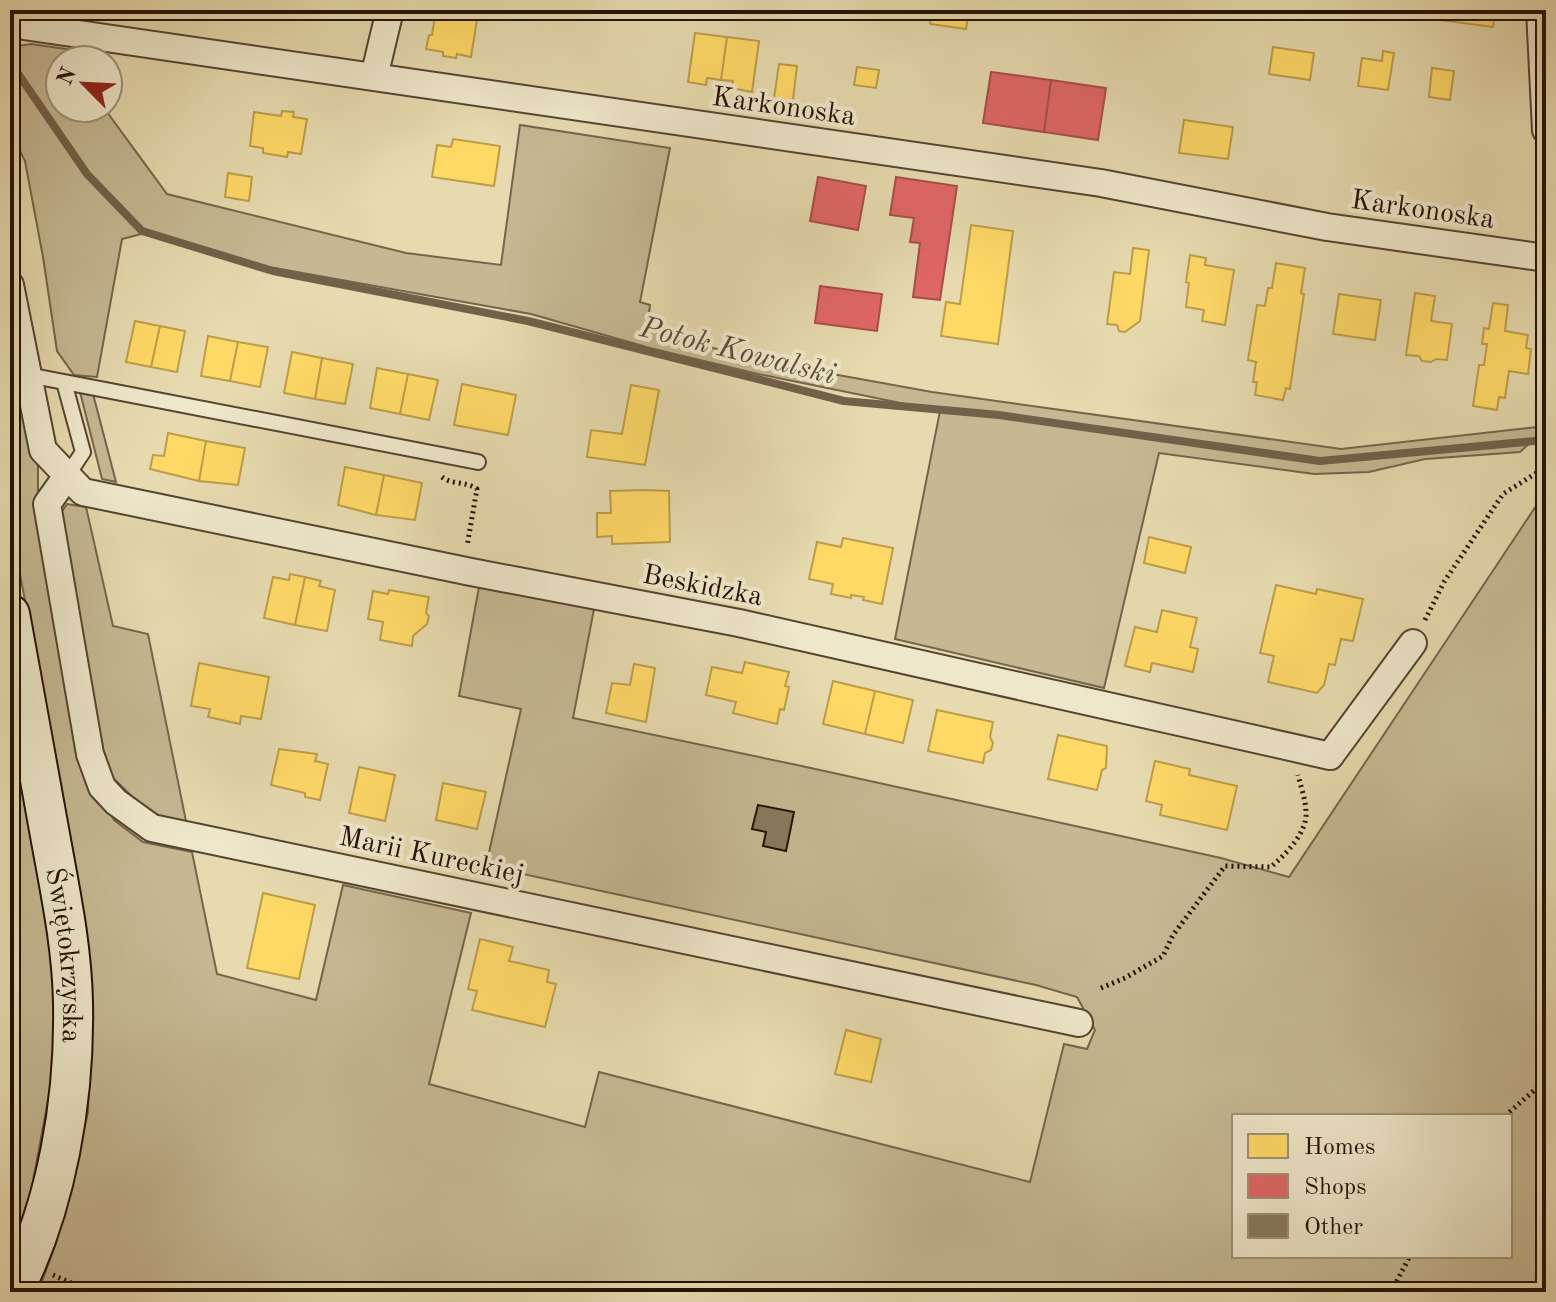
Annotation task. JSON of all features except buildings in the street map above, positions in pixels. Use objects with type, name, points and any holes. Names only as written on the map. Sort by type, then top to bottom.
[{"type":"main road","name":"Świętokrzyska","points":[[10,614],[63,910],[73,1003],[71,1062],[62,1136],[53,1180],[19,1278]]},
{"type":"street","points":[[374,77],[390,10]]},
{"type":"street","points":[[1540,10],[1546,130]]},
{"type":"street","name":"Karkonoska","points":[[10,24],[1101,183],[1327,227],[1546,258]]},
{"type":"street","points":[[10,285],[43,450],[67,476]]},
{"type":"street","name":"Beskidzka","points":[[67,476],[83,492],[471,572],[739,623],[1330,756],[1413,643]]},
{"type":"street","name":"Marii Kureckiej","points":[[67,476],[47,504],[90,754],[102,787],[116,802],[152,828],[1079,1023]]},
{"type":"lane","points":[[28,375],[478,462]]},
{"type":"lane","points":[[64,382],[83,452],[67,476]]},
{"type":"path","points":[[430,453],[429,463],[444,480],[472,485],[477,489],[466,546],[476,548]]},
{"type":"path","points":[[1413,643],[1444,582],[1503,494],[1546,467]]},
{"type":"path","points":[[1101,988],[1163,956],[1173,935],[1225,866],[1271,867],[1284,856],[1300,833],[1307,816],[1292,748]]},
{"type":"path","points":[[1507,1114],[1537,1088],[1546,1055]]},
{"type":"path","points":[[1537,1088],[1546,1093]]},
{"type":"path","points":[[1391,1292],[1409,1258]]},
{"type":"path","points":[[19,1278],[92,1292]]},
{"type":"shaded area","points":[[44,46],[44,124],[116,124],[167,194],[406,253],[501,265],[520,125],[670,148],[640,302],[650,305],[647,330],[761,361],[932,392],[1341,449],[1546,428],[1520,452],[1425,459],[1369,472],[1314,474],[1159,453],[1104,688],[895,639],[940,411],[758,374],[650,348],[531,314],[258,265],[149,232],[122,239],[97,377],[74,375],[57,351],[25,161],[10,130],[10,47]]},
{"type":"shaded area","points":[[10,335],[38,466],[38,512],[90,776],[114,820],[143,842],[192,852],[217,974],[316,1000],[343,885],[471,913],[429,1084],[585,1127],[599,1072],[1030,1182],[1064,1044],[1087,1049],[1095,1030],[1077,997],[1036,985],[486,866],[521,709],[459,696],[479,587],[594,609],[573,718],[1221,858],[1289,877],[1546,491],[1546,1292],[70,1292],[41,1284],[55,1246],[88,1112],[92,1004],[54,755],[10,521]]},
{"type":"shaded area","points":[[80,392],[93,394],[116,482],[102,479]]},
{"type":"shaded area","points":[[67,504],[86,507],[113,626],[148,634],[187,826],[153,817],[108,773],[97,742],[55,521]]},
{"type":"shaded area","points":[[10,707],[55,957],[53,1073],[31,1192],[10,1252]]},
{"type":"waterway","name":"Potok Kowalski","points":[[10,62],[87,174],[142,231],[273,271],[528,321],[844,401],[999,415],[1320,461],[1546,440]]}]
